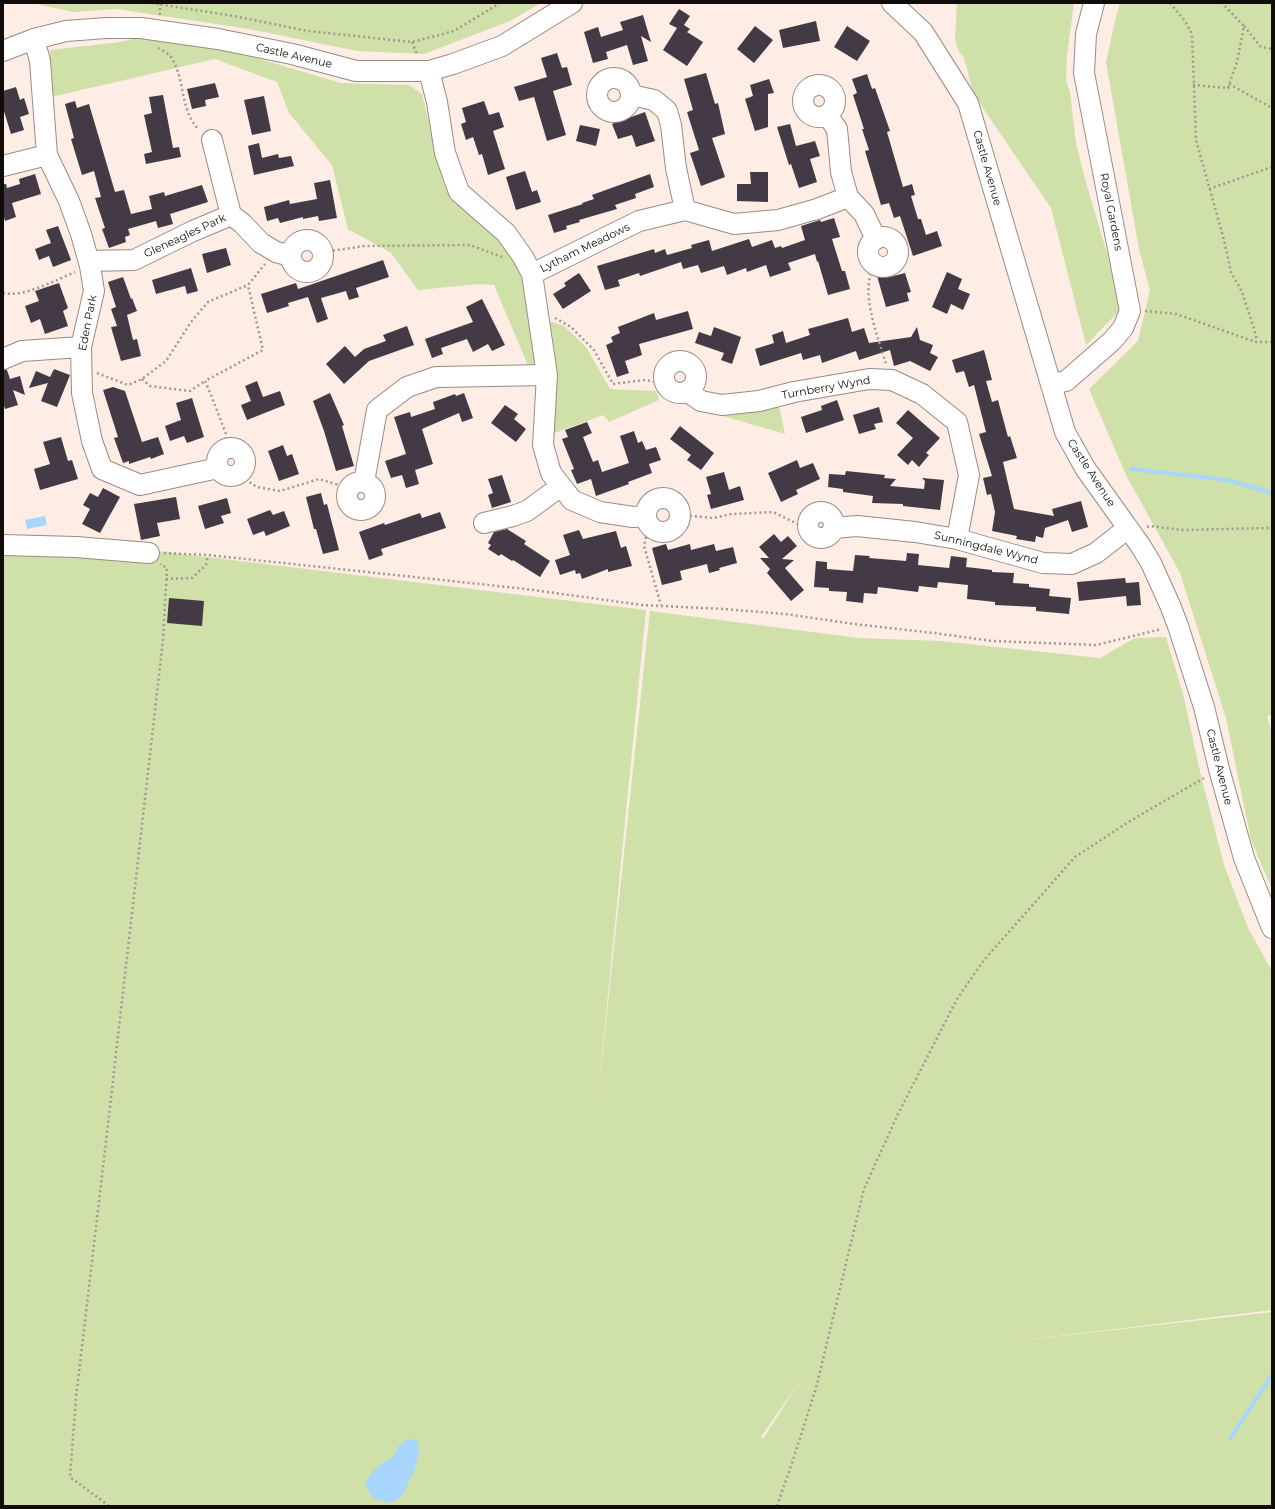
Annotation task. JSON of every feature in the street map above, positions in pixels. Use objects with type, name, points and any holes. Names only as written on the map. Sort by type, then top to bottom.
[{"type":"street","name":"Castle Avenue","points":[[3,51],[34,39],[66,31],[106,28],[141,28],[218,39],[284,52],[356,71],[429,71],[502,46],[572,3]]},
{"type":"street","name":"Castle Avenue","points":[[892,3],[923,32],[968,103],[1065,432],[1085,468],[1151,563],[1178,626],[1204,707],[1219,769],[1244,858],[1271,924]]},
{"type":"street","name":"Royal Gardens","points":[[1094,3],[1086,34],[1084,72],[1130,310]]},
{"type":"street","name":"Eden Park","points":[[34,39],[40,61],[47,155],[69,201],[90,264],[94,291],[81,348],[82,393],[92,441],[102,469],[140,486],[218,468]]},
{"type":"street","points":[[429,71],[438,102],[445,153],[459,192],[506,233],[527,265]]},
{"type":"street","points":[[631,95],[654,100],[667,111],[671,125],[676,168],[685,210]]},
{"type":"street","points":[[827,115],[837,129],[841,172],[848,197],[864,214],[876,238],[868,249],[869,258],[876,265]]},
{"type":"street","points":[[212,140],[232,215]]},
{"type":"street","points":[[3,166],[47,155]]},
{"type":"street","name":"Lytham Meadows","points":[[646,518],[600,512],[572,500],[551,472],[543,445],[547,375],[538,309],[527,265],[640,221],[685,210],[734,224],[778,220],[817,209],[848,197]]},
{"type":"street","name":"Gleneagles Park","points":[[90,264],[134,260],[193,231],[232,215],[261,244],[283,254],[299,269],[309,272],[319,267],[323,257],[323,252]]},
{"type":"street","points":[[1051,384],[1066,381],[1112,341],[1123,328],[1130,310]]},
{"type":"street","points":[[3,359],[22,351],[81,348]]},
{"type":"street","points":[[664,383],[664,372],[670,364],[680,361],[685,362],[693,369],[695,374],[694,384],[687,391]]},
{"type":"street","points":[[357,485],[377,410],[407,387],[436,377],[547,375]]},
{"type":"street","name":"Turnberry Wynd","points":[[664,383],[671,391],[676,393],[687,391],[701,401],[722,405],[759,401],[794,392],[869,378],[892,380],[922,394],[957,422],[969,475],[957,539]]},
{"type":"street","points":[[226,449],[238,450],[243,456],[244,464],[241,472],[237,474],[229,476],[224,475],[218,468],[217,459],[226,449]]},
{"type":"street","points":[[484,523],[527,511],[561,486]]},
{"type":"street","points":[[646,518],[649,506],[652,502],[662,498],[672,501],[676,505],[680,515]]},
{"type":"street","name":"Sunningdale Wynd","points":[[808,529],[808,521],[814,514],[818,512],[826,513],[830,516],[834,524],[833,528],[857,526],[915,532],[957,539],[1043,563],[1072,564],[1096,552],[1129,530]]},
{"type":"street","points":[[3,545],[76,547],[145,552]]},
{"type":"path","points":[[151,3],[234,16],[308,31],[412,42],[454,31],[500,3]]},
{"type":"path","points":[[1170,3],[1185,21],[1192,34],[1196,140],[1224,240],[1231,272],[1242,292],[1256,335],[1256,342]]},
{"type":"path","points":[[1222,3],[1261,46],[1272,49]]},
{"type":"path","points":[[1194,85],[1228,88],[1237,62],[1244,26]]},
{"type":"path","points":[[141,28],[154,45],[170,56],[178,73],[188,115],[198,128],[212,140]]},
{"type":"path","points":[[1229,84],[1272,108]]},
{"type":"path","points":[[1210,189],[1272,167]]},
{"type":"path","points":[[323,252],[365,246],[470,245],[506,259],[527,265]]},
{"type":"path","points":[[82,368],[128,384],[142,379],[166,361],[191,322],[208,302],[248,285],[283,254]]},
{"type":"path","points":[[3,293],[24,292],[90,264]]},
{"type":"path","points":[[876,265],[870,271],[868,286],[871,315],[892,380]]},
{"type":"path","points":[[142,379],[150,386],[190,391],[263,350],[248,285]]},
{"type":"path","points":[[538,309],[571,327],[594,350],[613,384],[645,380],[664,383]]},
{"type":"path","points":[[1130,310],[1156,311],[1176,314],[1256,342],[1272,342]]},
{"type":"path","points":[[205,382],[212,395],[226,434],[226,449]]},
{"type":"path","points":[[237,474],[257,487],[280,491],[319,479],[357,485]]},
{"type":"path","points":[[680,515],[713,518],[732,514],[773,512],[808,529]]},
{"type":"path","points":[[646,518],[648,530],[644,546],[661,605]]},
{"type":"path","points":[[1129,530],[1150,526],[1183,530],[1272,527]]},
{"type":"path","points":[[145,552],[208,555],[526,589],[642,605],[785,614],[993,641],[1096,645],[1178,626]]},
{"type":"path","points":[[109,1506],[70,1477],[76,1398],[162,647],[167,568],[145,552]]},
{"type":"path","points":[[166,579],[192,578],[206,565],[208,555]]},
{"type":"path","points":[[777,1506],[816,1388],[864,1189],[898,1114],[957,999],[984,960],[1075,857],[1130,821],[1219,769]]},
{"type":"green space","points":[[32,3],[541,3],[510,21],[424,54],[357,51],[249,29],[117,9],[73,12]]},
{"type":"green space","points":[[957,3],[1074,3],[1067,55],[1066,80],[1070,92],[1076,144],[1123,307],[1086,345],[1051,208],[974,95],[964,58],[958,50],[955,38]]},
{"type":"green space","points":[[1120,3],[1272,3],[1272,714],[1267,716],[1272,735],[1272,889],[1251,840],[1226,718],[1180,573],[1126,475],[1089,389],[1138,341],[1150,290],[1139,249],[1106,62]]},
{"type":"green space","points":[[142,37],[216,46],[341,83],[409,85],[422,94],[444,185],[463,208],[506,243],[525,285],[534,365],[529,368],[494,285],[478,284],[418,290],[391,253],[348,229],[332,165],[289,113],[277,82],[215,59],[51,97],[50,50],[120,42]]},
{"type":"green space","points":[[547,320],[564,326],[586,347],[610,389],[656,391],[659,400],[609,422],[603,415],[549,435]]},
{"type":"green space","points":[[778,401],[785,434],[679,403],[727,408]]},
{"type":"green space","points":[[3,545],[149,550],[646,610],[597,1105],[650,611],[859,638],[940,641],[1100,658],[1135,638],[1166,637],[1183,694],[1201,776],[1224,865],[1248,928],[1272,971],[1272,1310],[1009,1342],[1272,1312],[1272,1506],[3,1506]],"holes":[[[802,1378],[763,1439],[761,1437]]]},
{"type":"water","points":[[45,516],[47,525],[27,529],[25,520]]},
{"type":"water","points":[[408,1439],[417,1440],[419,1451],[415,1469],[402,1496],[391,1503],[381,1501],[369,1493],[365,1484],[370,1474],[381,1464],[394,1456],[399,1445]]},
{"type":"building","points":[[679,9],[690,16],[684,25],[690,29],[687,32],[703,42],[687,66],[663,50],[677,28],[669,24]]},
{"type":"building","points":[[643,15],[651,42],[641,36],[648,61],[633,65],[627,45],[606,52],[608,59],[593,63],[584,32],[598,27],[601,37],[623,30],[620,22]]},
{"type":"building","points":[[816,21],[820,41],[783,48],[779,30]]},
{"type":"building","points":[[755,26],[773,40],[754,63],[737,49]]},
{"type":"building","points":[[847,26],[870,41],[857,61],[834,47]]},
{"type":"building","points":[[557,53],[562,68],[567,67],[572,85],[553,91],[566,135],[547,141],[534,97],[519,101],[514,87],[547,77],[541,58]]},
{"type":"building","points":[[706,73],[715,104],[718,103],[725,134],[712,138],[725,177],[701,186],[690,153],[699,150],[687,112],[693,110],[684,79]]},
{"type":"building","points":[[867,74],[872,89],[875,88],[890,131],[887,132],[903,187],[912,184],[915,195],[911,196],[918,219],[921,219],[926,235],[937,231],[942,246],[913,256],[900,216],[894,218],[889,203],[881,205],[865,151],[869,150],[853,95],[857,93],[852,79]]},
{"type":"building","points":[[769,79],[774,93],[768,94],[768,127],[755,131],[745,99],[753,96],[750,85]]},
{"type":"building","points":[[215,83],[219,97],[205,100],[206,106],[192,109],[187,89]]},
{"type":"building","points":[[16,87],[20,100],[24,98],[29,114],[20,117],[24,130],[11,134],[3,108],[3,91]]},
{"type":"building","points":[[163,95],[173,148],[179,147],[181,157],[146,164],[144,154],[152,152],[144,115],[152,113],[149,97]]},
{"type":"building","points":[[264,96],[271,131],[252,135],[244,100]]},
{"type":"building","points":[[75,101],[77,108],[89,104],[115,192],[124,190],[131,214],[152,209],[149,196],[164,192],[165,196],[202,185],[208,202],[170,214],[173,224],[158,228],[156,221],[128,229],[130,235],[125,237],[126,242],[109,248],[102,229],[105,228],[95,198],[101,197],[94,171],[82,175],[71,139],[74,138],[65,104]]},
{"type":"building","points":[[484,101],[489,115],[499,112],[504,127],[493,131],[505,169],[488,175],[482,154],[479,155],[473,137],[466,140],[461,124],[466,122],[462,108]]},
{"type":"building","points":[[645,112],[655,141],[636,147],[632,135],[618,139],[612,124]]},
{"type":"building","points":[[790,124],[796,146],[815,141],[820,156],[810,159],[817,182],[799,188],[791,164],[789,165],[777,127]]},
{"type":"building","points":[[580,125],[600,129],[596,146],[576,141]]},
{"type":"building","points":[[259,143],[262,158],[278,154],[279,158],[291,156],[294,166],[254,175],[248,146]]},
{"type":"building","points":[[525,171],[532,192],[537,190],[541,202],[516,210],[506,177]]},
{"type":"building","points":[[750,172],[768,172],[768,202],[737,201],[737,184],[751,184]]},
{"type":"building","points":[[35,174],[41,194],[12,203],[16,217],[5,221],[3,213],[3,184],[6,184],[7,188],[20,184],[19,179]]},
{"type":"building","points":[[650,174],[654,187],[635,194],[636,198],[615,205],[617,209],[579,220],[580,222],[566,226],[567,229],[554,233],[548,215],[583,204],[582,203],[594,199],[592,195]]},
{"type":"building","points":[[330,180],[337,218],[319,221],[318,216],[303,219],[303,217],[280,223],[278,218],[267,221],[264,207],[289,200],[290,204],[317,199],[314,183]]},
{"type":"building","points":[[834,218],[840,237],[832,239],[842,271],[845,271],[850,289],[828,295],[815,254],[788,263],[791,270],[770,277],[766,265],[747,272],[746,268],[727,275],[724,266],[701,273],[698,265],[683,269],[681,262],[640,276],[639,273],[618,280],[620,286],[605,290],[597,266],[654,249],[655,253],[665,249],[667,255],[692,248],[691,245],[709,240],[712,251],[749,239],[752,247],[772,240],[775,248],[781,246],[782,248],[805,240],[801,226],[820,220],[821,222]]},
{"type":"building","points":[[58,226],[71,260],[53,267],[49,256],[39,260],[35,249],[51,243],[46,230]]},
{"type":"building","points":[[226,248],[231,265],[207,273],[202,254]]},
{"type":"building","points":[[383,260],[389,277],[356,288],[359,297],[349,300],[346,291],[321,298],[328,319],[317,323],[308,297],[288,303],[289,306],[267,313],[261,294],[296,283],[298,289]]},
{"type":"building","points":[[191,268],[198,291],[187,294],[185,286],[156,294],[152,280]]},
{"type":"building","points":[[888,272],[890,277],[905,273],[911,292],[907,293],[909,301],[886,307],[877,276]]},
{"type":"building","points":[[947,272],[962,279],[958,289],[970,294],[963,310],[951,304],[947,314],[932,307]]},
{"type":"building","points":[[579,273],[591,291],[563,309],[553,294],[566,286],[564,283]]},
{"type":"building","points":[[123,277],[137,311],[127,315],[133,340],[137,339],[141,356],[121,361],[111,327],[117,326],[111,309],[116,307],[108,282]]},
{"type":"building","points":[[59,283],[68,308],[63,311],[68,326],[45,334],[40,319],[31,323],[25,306],[39,301],[35,291]]},
{"type":"building","points":[[482,299],[505,345],[492,351],[488,344],[473,352],[467,339],[441,348],[443,354],[432,358],[425,339],[473,322],[466,307]]},
{"type":"building","points":[[688,311],[693,329],[639,344],[642,355],[625,361],[629,373],[617,377],[606,345],[613,342],[611,337],[620,333],[618,327],[654,313],[656,320]]},
{"type":"building","points":[[848,318],[852,332],[864,328],[869,343],[911,337],[917,327],[920,340],[933,345],[930,353],[938,357],[930,371],[910,361],[894,366],[890,350],[859,360],[856,351],[822,363],[820,355],[803,360],[801,353],[760,366],[755,349],[774,343],[772,335],[783,331],[786,343],[810,335],[808,329]]},
{"type":"building","points":[[407,326],[414,345],[369,361],[344,384],[326,364],[345,346],[355,357],[364,349],[386,341],[383,335]]},
{"type":"building","points":[[714,327],[741,337],[732,364],[721,360],[724,353],[695,343],[699,332],[711,336]]},
{"type":"building","points":[[984,350],[992,380],[986,381],[992,402],[998,400],[1008,437],[1010,436],[1017,458],[1003,462],[1014,509],[1054,516],[1052,509],[1081,501],[1088,527],[1072,532],[1068,520],[1045,528],[1043,538],[1036,536],[1035,542],[1016,539],[1017,536],[992,531],[995,512],[991,494],[987,495],[983,478],[992,476],[979,434],[986,432],[974,385],[969,387],[964,371],[956,373],[952,360]]},
{"type":"building","points":[[54,369],[70,375],[57,407],[41,401],[48,383],[29,388],[36,371],[50,377]]},
{"type":"building","points":[[3,370],[7,370],[10,379],[20,376],[25,395],[13,390],[18,405],[5,409],[3,402]]},
{"type":"building","points":[[257,381],[263,397],[280,391],[285,405],[247,420],[241,405],[251,401],[245,386]]},
{"type":"building","points":[[113,387],[125,391],[142,442],[158,437],[164,454],[151,459],[150,457],[129,464],[129,461],[123,463],[114,438],[118,437],[103,390]]},
{"type":"building","points":[[330,393],[344,425],[342,426],[354,466],[336,471],[313,401]]},
{"type":"building","points":[[464,393],[473,418],[462,422],[459,413],[422,429],[433,464],[415,470],[419,484],[406,488],[402,475],[391,478],[385,461],[406,454],[394,417],[410,412],[411,417],[435,409],[433,402],[455,394],[456,396]]},
{"type":"building","points":[[192,398],[204,437],[187,443],[184,436],[170,441],[165,426],[181,420],[176,403]]},
{"type":"building","points":[[837,400],[844,420],[806,433],[801,417],[822,410],[821,406]]},
{"type":"building","points":[[505,405],[518,414],[514,419],[526,429],[516,442],[491,423]]},
{"type":"building","points":[[879,407],[883,422],[874,424],[876,429],[859,434],[853,415]]},
{"type":"building","points":[[908,410],[940,438],[926,453],[929,455],[919,467],[912,460],[908,465],[897,455],[913,438],[896,423]]},
{"type":"building","points":[[587,422],[592,433],[583,437],[593,462],[598,460],[602,472],[629,463],[620,436],[634,431],[638,443],[642,441],[646,450],[656,447],[661,460],[649,464],[652,473],[628,482],[629,484],[596,496],[591,479],[577,484],[571,470],[574,469],[562,439],[568,437],[565,430]]},
{"type":"building","points":[[680,426],[714,453],[701,470],[687,460],[691,455],[670,439]]},
{"type":"building","points":[[61,437],[68,461],[72,460],[78,479],[40,490],[34,469],[50,464],[43,442]]},
{"type":"building","points":[[283,445],[287,456],[292,454],[299,474],[279,481],[268,451]]},
{"type":"building","points":[[797,460],[800,468],[813,463],[820,479],[796,490],[798,494],[781,502],[768,473]]},
{"type":"building","points":[[846,471],[885,475],[884,478],[896,479],[890,486],[924,489],[925,481],[922,478],[944,480],[940,510],[903,506],[903,504],[872,503],[873,496],[843,492],[843,489],[828,487],[829,474],[845,475]]},
{"type":"building","points":[[724,472],[729,490],[740,486],[744,500],[711,509],[707,495],[711,494],[706,477]]},
{"type":"building","points":[[502,475],[511,502],[492,508],[488,495],[493,493],[488,479]]},
{"type":"building","points":[[103,488],[120,497],[100,533],[82,524],[90,509],[83,505],[90,493],[98,497]]},
{"type":"building","points":[[321,493],[324,505],[327,504],[339,550],[323,554],[316,529],[314,529],[306,497]]},
{"type":"building","points":[[176,497],[180,519],[157,523],[160,536],[141,540],[134,504]]},
{"type":"building","points":[[227,498],[231,513],[221,516],[224,523],[205,529],[198,506]]},
{"type":"building","points":[[270,510],[273,515],[284,511],[290,526],[266,536],[264,531],[253,535],[247,519]]},
{"type":"building","points":[[440,512],[446,528],[381,549],[383,555],[369,560],[359,532],[420,513],[422,518]]},
{"type":"building","points":[[507,529],[526,541],[524,544],[550,561],[540,577],[513,560],[512,561],[501,554],[499,556],[488,549],[491,545],[488,543],[494,532]]},
{"type":"building","points":[[579,530],[583,539],[616,531],[621,548],[626,546],[632,566],[608,572],[608,569],[582,579],[580,573],[576,574],[575,570],[560,575],[555,560],[570,555],[563,535]]},
{"type":"building","points":[[774,534],[781,542],[788,536],[797,546],[782,559],[794,560],[785,568],[804,590],[791,601],[767,573],[770,569],[760,558],[769,558],[759,547]]},
{"type":"building","points":[[666,544],[668,550],[690,544],[691,550],[714,544],[716,551],[733,547],[737,563],[719,568],[720,570],[709,573],[707,564],[680,571],[682,580],[662,585],[652,548]]},
{"type":"building","points":[[907,553],[919,554],[918,565],[949,568],[951,556],[967,558],[966,567],[992,570],[992,572],[1014,573],[1013,583],[1029,584],[1029,587],[1050,589],[1049,596],[1071,598],[1069,614],[1036,611],[1036,607],[995,605],[995,602],[967,599],[968,585],[938,582],[937,588],[919,586],[918,592],[878,587],[877,594],[864,593],[863,603],[846,601],[847,592],[829,591],[829,588],[814,587],[816,561],[827,562],[827,569],[853,571],[855,555],[870,556],[869,558],[906,561]]},
{"type":"building","points":[[1125,578],[1126,583],[1139,582],[1141,605],[1127,606],[1126,596],[1079,601],[1077,582]]},
{"type":"building","points":[[169,598],[204,601],[202,626],[167,623]]},
{"type":"waterway","points":[[1131,469],[1228,480],[1272,493]]},
{"type":"waterway","points":[[1230,1439],[1272,1375]]}]
